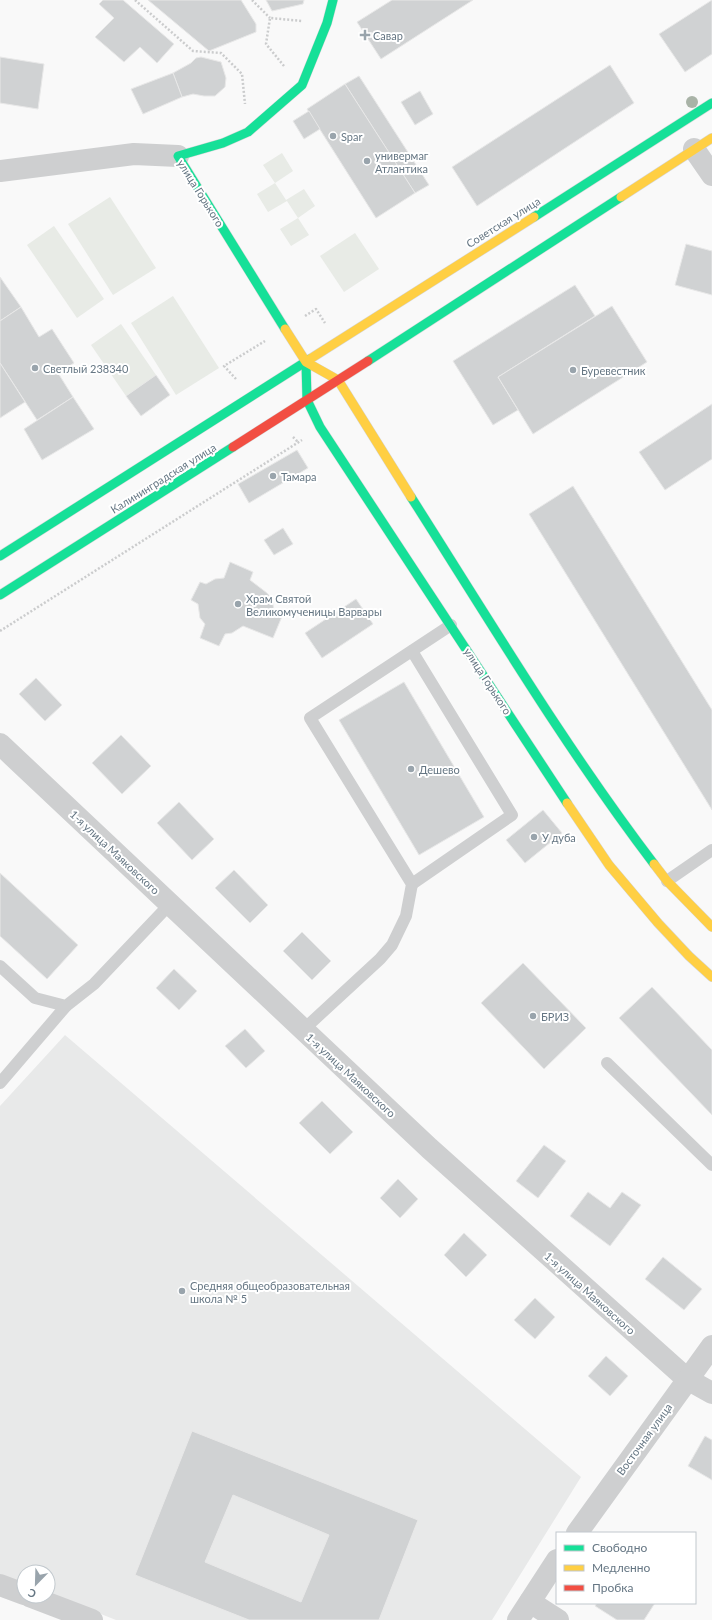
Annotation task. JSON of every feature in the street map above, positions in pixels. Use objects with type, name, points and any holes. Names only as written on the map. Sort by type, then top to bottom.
[{"type":"street","points":[[178,156],[223,143],[248,132],[302,85],[327,23],[333,0]]},
{"type":"street","name":"Советская улица","points":[[306,362],[712,103]]},
{"type":"street","points":[[712,175],[703,143],[338,380],[587,776],[667,881],[712,927]]},
{"type":"street","name":"улица Горького","points":[[0,171],[134,154],[178,156],[306,362],[338,380]]},
{"type":"street","name":"улица Горького","points":[[306,362],[307,400],[320,427],[563,791],[609,865],[644,907],[689,956],[712,977]]},
{"type":"street","name":"Калининградская улица","points":[[0,556],[306,362]]},
{"type":"street","name":"Калининградская улица","points":[[0,595],[338,380]]},
{"type":"street","name":"1-я улица Маяковского","points":[[0,744],[429,1148],[686,1379],[712,1393]]},
{"type":"street","name":"Восточная улица","points":[[578,1532],[686,1379],[712,1346]]},
{"type":"street","points":[[518,1620],[556,1562]]},
{"type":"street","points":[[0,1585],[16,1591]]},
{"type":"street","points":[[530,1602],[558,1620]]},
{"type":"street","points":[[50,1604],[92,1620]]},
{"type":"lane","points":[[304,1030],[380,959],[392,945],[406,916],[412,884],[310,718],[451,625]]},
{"type":"lane","points":[[412,651],[512,815],[412,884]]},
{"type":"lane","points":[[667,881],[712,850]]},
{"type":"lane","points":[[0,1084],[66,1006],[94,984],[170,904]]},
{"type":"lane","points":[[0,966],[36,998],[66,1006]]},
{"type":"lane","points":[[607,1063],[712,1165]]},
{"type":"path","points":[[135,0],[193,51],[221,53],[242,74],[248,132]]},
{"type":"path","points":[[252,0],[270,18],[327,23]]},
{"type":"path","points":[[270,18],[266,44],[281,61],[293,82],[295,91]]},
{"type":"path","points":[[0,631],[298,442]]},
{"type":"shaded area","points":[[282,153],[293,171],[275,183],[263,165]]},
{"type":"shaded area","points":[[275,183],[286,200],[304,189],[315,206],[298,218],[287,201],[268,212],[257,194]]},
{"type":"shaded area","points":[[110,197],[156,268],[113,295],[68,224]]},
{"type":"shaded area","points":[[298,218],[309,235],[291,246],[280,229]]},
{"type":"shaded area","points":[[54,226],[104,299],[77,318],[27,245]]},
{"type":"shaded area","points":[[355,233],[379,269],[344,292],[320,256]]},
{"type":"shaded area","points":[[173,296],[219,368],[176,395],[131,323]]},
{"type":"shaded area","points":[[121,324],[156,375],[126,396],[91,345]]},
{"type":"shaded area","name":"Средняя общеобразовательная школа № 5","points":[[65,1035],[581,1477],[492,1620],[116,1620],[56,1596],[56,1564],[16,1564],[16,1581],[0,1574],[0,1106]]},
{"type":"building","points":[[103,0],[123,0],[174,44],[157,63],[140,47],[124,62],[95,37],[114,18],[99,4]]},
{"type":"building","points":[[148,0],[241,0],[256,24],[256,32],[209,51]]},
{"type":"building","points":[[266,0],[304,0],[303,4],[272,11]]},
{"type":"building","points":[[392,0],[473,0],[381,59],[357,22]]},
{"type":"building","points":[[712,0],[712,54],[685,72],[659,34]]},
{"type":"building","points":[[0,57],[44,64],[38,109],[0,103]]},
{"type":"building","points":[[201,57],[221,62],[226,78],[225,87],[215,96],[193,94],[182,97],[173,73],[191,63],[196,58]]},
{"type":"building","points":[[610,65],[634,103],[477,206],[452,167]]},
{"type":"building","points":[[173,73],[182,97],[143,114],[131,89]]},
{"type":"building","points":[[359,76],[429,185],[415,193],[345,84]]},
{"type":"building","name":"универмаг Атлантика","points":[[345,84],[415,193],[376,218],[307,109]]},
{"type":"building","points":[[420,91],[433,114],[415,125],[401,102]]},
{"type":"building","points":[[309,111],[320,129],[304,139],[293,121]]},
{"type":"building","points":[[686,244],[712,251],[712,295],[675,285]]},
{"type":"building","points":[[0,277],[21,307],[0,321]]},
{"type":"building","points":[[575,285],[595,316],[498,377],[518,410],[493,425],[453,361]]},
{"type":"building","name":"Буревестник","points":[[612,306],[647,362],[533,434],[498,377]]},
{"type":"building","name":"Светлый 238340","points":[[21,307],[39,337],[52,329],[74,363],[58,373],[73,397],[37,420],[0,363],[0,321]]},
{"type":"building","points":[[0,363],[25,402],[0,418]]},
{"type":"building","points":[[156,375],[170,395],[141,416],[126,396]]},
{"type":"building","points":[[73,397],[94,429],[42,460],[24,429]]},
{"type":"building","points":[[712,404],[712,459],[665,490],[639,452]]},
{"type":"building","name":"Тамара","points":[[297,450],[308,468],[249,503],[238,484]]},
{"type":"building","points":[[573,486],[712,710],[712,810],[529,514]]},
{"type":"building","points":[[283,528],[293,544],[274,555],[264,540]]},
{"type":"building","points":[[230,562],[253,572],[250,580],[267,593],[272,599],[274,610],[283,614],[273,638],[243,626],[232,633],[225,634],[219,646],[200,638],[205,624],[200,618],[198,604],[191,600],[200,582],[206,584],[215,579],[224,578]]},
{"type":"building","points":[[356,599],[373,624],[322,658],[305,633]]},
{"type":"building","points":[[36,678],[62,705],[45,721],[19,694]]},
{"type":"building","name":"Дешево","points":[[404,682],[484,817],[419,855],[339,720]]},
{"type":"building","points":[[121,735],[151,766],[122,794],[92,763]]},
{"type":"building","points":[[179,802],[214,839],[192,860],[157,823]]},
{"type":"building","name":"У дуба","points":[[543,810],[562,833],[525,863],[506,840]]},
{"type":"building","points":[[234,870],[268,905],[250,923],[215,888]]},
{"type":"building","points":[[0,873],[78,945],[47,979],[0,936]]},
{"type":"building","points":[[302,932],[331,961],[312,980],[283,951]]},
{"type":"building","name":"БРИЗ","points":[[523,963],[586,1028],[544,1069],[481,1003]]},
{"type":"building","points":[[174,969],[197,991],[179,1010],[156,988]]},
{"type":"building","points":[[652,987],[712,1050],[712,1115],[619,1018]]},
{"type":"building","points":[[245,1029],[265,1051],[246,1068],[225,1046]]},
{"type":"building","points":[[322,1101],[353,1132],[330,1154],[299,1123]]},
{"type":"building","points":[[544,1145],[566,1161],[538,1198],[516,1181]]},
{"type":"building","points":[[398,1179],[418,1199],[400,1218],[380,1198]]},
{"type":"building","points":[[588,1192],[610,1208],[622,1192],[641,1205],[610,1246],[570,1216]]},
{"type":"building","points":[[464,1233],[487,1255],[466,1277],[444,1255]]},
{"type":"building","points":[[663,1257],[702,1289],[684,1310],[645,1279]]},
{"type":"building","points":[[535,1298],[555,1317],[535,1339],[514,1320]]},
{"type":"building","points":[[606,1356],[628,1376],[610,1396],[588,1376]]},
{"type":"building","points":[[192,1431],[418,1520],[379,1620],[249,1620],[135,1575]],"holes":[[[233,1495],[329,1535],[301,1602],[205,1562]]]},
{"type":"building","points":[[705,1436],[712,1440],[712,1480],[688,1466]]},
{"type":"building","points":[[596,1604],[654,1604],[644,1620],[617,1620],[595,1606]]},
{"type":"traffic: fast","points":[[285,329],[178,156],[223,143],[248,132],[302,85],[327,23],[333,0]]},
{"type":"traffic: fast","points":[[534,217],[712,103]]},
{"type":"traffic: fast","points":[[368,361],[621,197]]},
{"type":"traffic: fast","points":[[0,556],[310,359]]},
{"type":"traffic: fast","points":[[306,362],[307,400],[320,427],[567,803]]},
{"type":"traffic: fast","points":[[0,595],[233,447]]},
{"type":"traffic: fast","points":[[411,497],[559,729],[621,820],[654,864]]},
{"type":"traffic: slow","points":[[621,197],[712,138]]},
{"type":"traffic: slow","points":[[310,359],[534,217]]},
{"type":"traffic: slow","points":[[285,329],[306,362],[338,380],[411,497]]},
{"type":"traffic: slow","points":[[567,803],[609,865],[658,923],[689,956],[712,977]]},
{"type":"traffic: slow","points":[[654,864],[667,881],[712,927]]},
{"type":"traffic: jam","points":[[233,447],[368,361]]},
{"type":"place","name":"Савар","points":[[365,35]]},
{"type":"place","name":"Spar","points":[[333,136]]},
{"type":"place","name":"универмаг Атлантика","points":[[367,161]]},
{"type":"place","name":"Светлый 238340","points":[[35,368]]},
{"type":"place","name":"Буревестник","points":[[573,370]]},
{"type":"place","name":"Тамара","points":[[273,476]]},
{"type":"place","name":"Храм Святой Великомученицы Варвары","points":[[238,604]]},
{"type":"place","name":"Дешево","points":[[411,769]]},
{"type":"place","name":"У дуба","points":[[534,837]]},
{"type":"place","name":"БРИЗ","points":[[533,1016]]},
{"type":"place","name":"Средняя общеобразовательная школа № 5","points":[[182,1291]]}]
